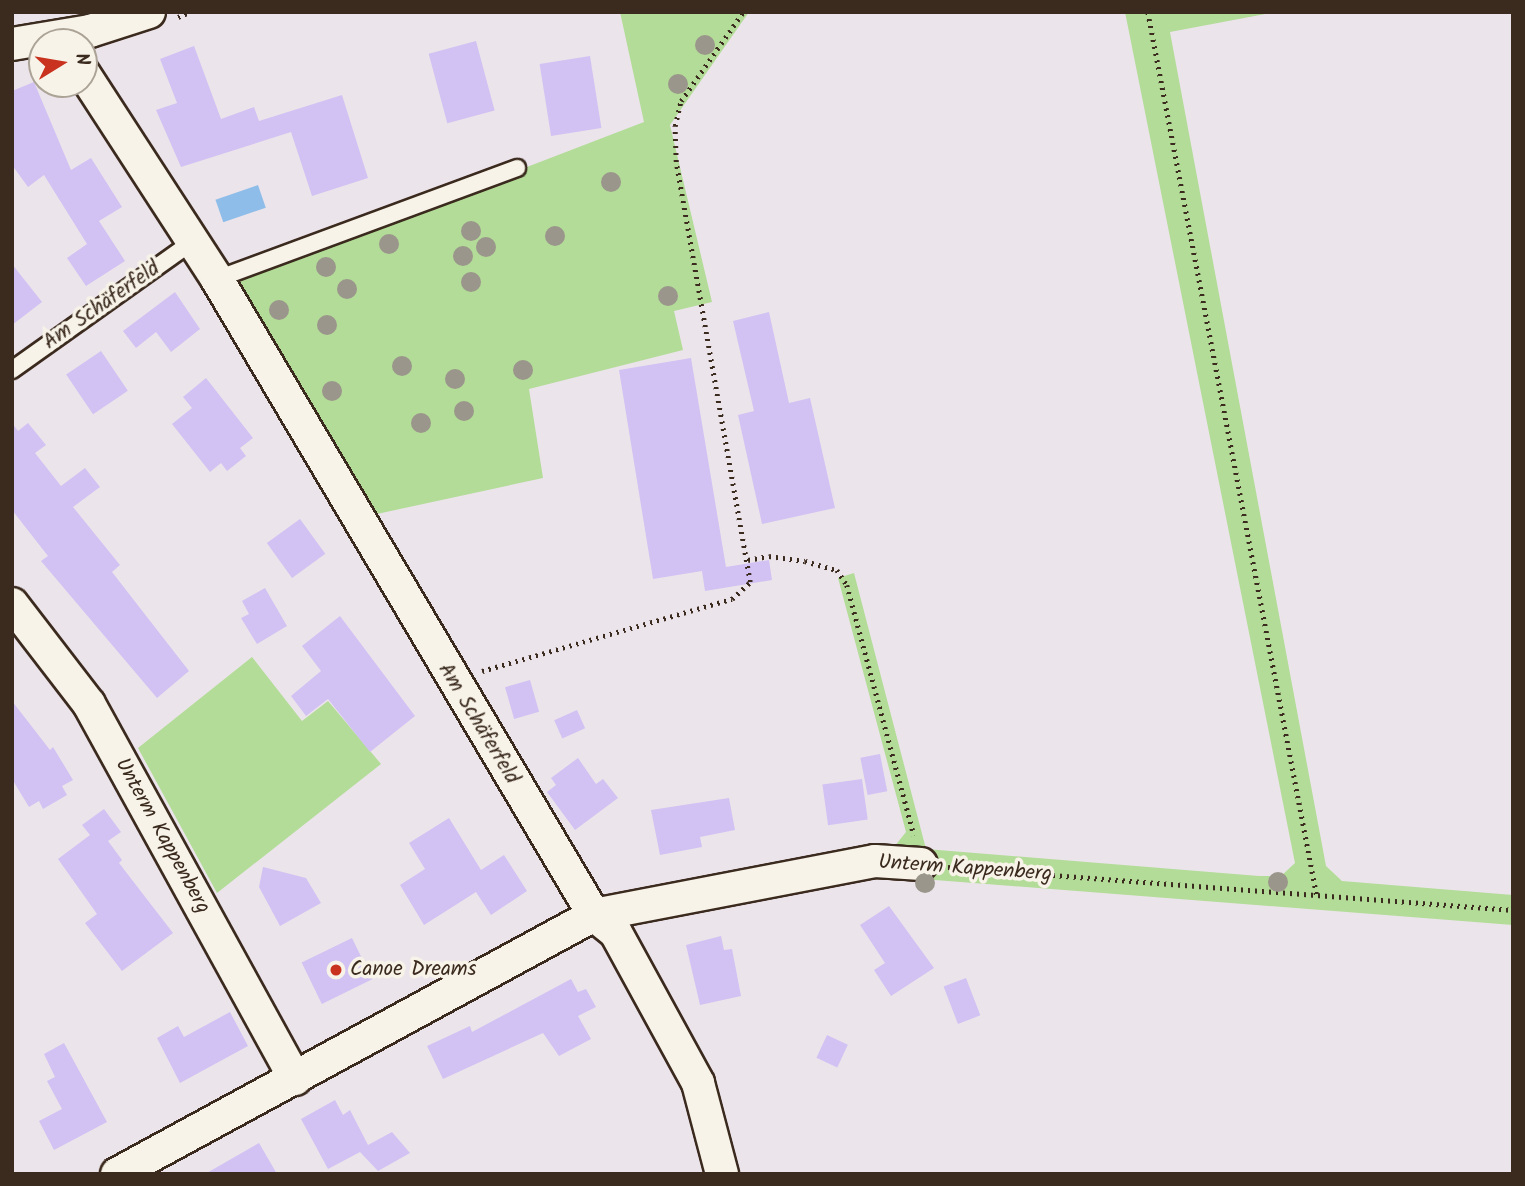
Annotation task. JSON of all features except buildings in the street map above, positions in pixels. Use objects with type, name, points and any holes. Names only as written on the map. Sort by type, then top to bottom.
[{"type":"street","points":[[69,28],[149,12]]},
{"type":"street","name":"Am Schäferfeld","points":[[98,96],[217,279],[451,680],[594,915],[616,933],[698,1083],[722,1174]]},
{"type":"street","name":"Unterm Kappenberg","points":[[12,604],[89,704],[295,1079]]},
{"type":"street","name":"Unterm Kappenberg","points":[[117,1174],[594,915],[875,861],[921,864]]},
{"type":"lane","points":[[217,279],[517,168]]},
{"type":"lane","name":"Am Schäferfeld","points":[[12,370],[192,242]]},
{"type":"path","points":[[451,680],[732,599],[750,582],[748,559],[718,414],[716,371],[676,162],[675,126],[681,101],[743,12]]},
{"type":"path","points":[[1147,12],[1317,896]]},
{"type":"path","points":[[748,559],[769,556],[805,561],[837,570],[847,585],[921,864]]},
{"type":"path","name":"Unterm Kappenberg","points":[[921,864],[1513,910]]},
{"type":"green space","points":[[620,12],[749,12],[670,125],[712,302],[674,311],[683,350],[529,389],[543,478],[363,517],[235,279],[644,122]]},
{"type":"green space","points":[[1125,12],[1276,12],[1170,32],[1326,866],[1342,881],[1513,895],[1513,925],[922,879],[894,847],[906,832],[838,578],[854,573],[926,849],[1259,876],[1281,876],[1295,863]]},
{"type":"green space","points":[[252,657],[302,721],[328,701],[381,764],[217,893],[138,748]]},
{"type":"water","points":[[258,185],[266,208],[223,222],[215,200]]},
{"type":"place","name":"Canoe Dreams","points":[[336,970]]}]
